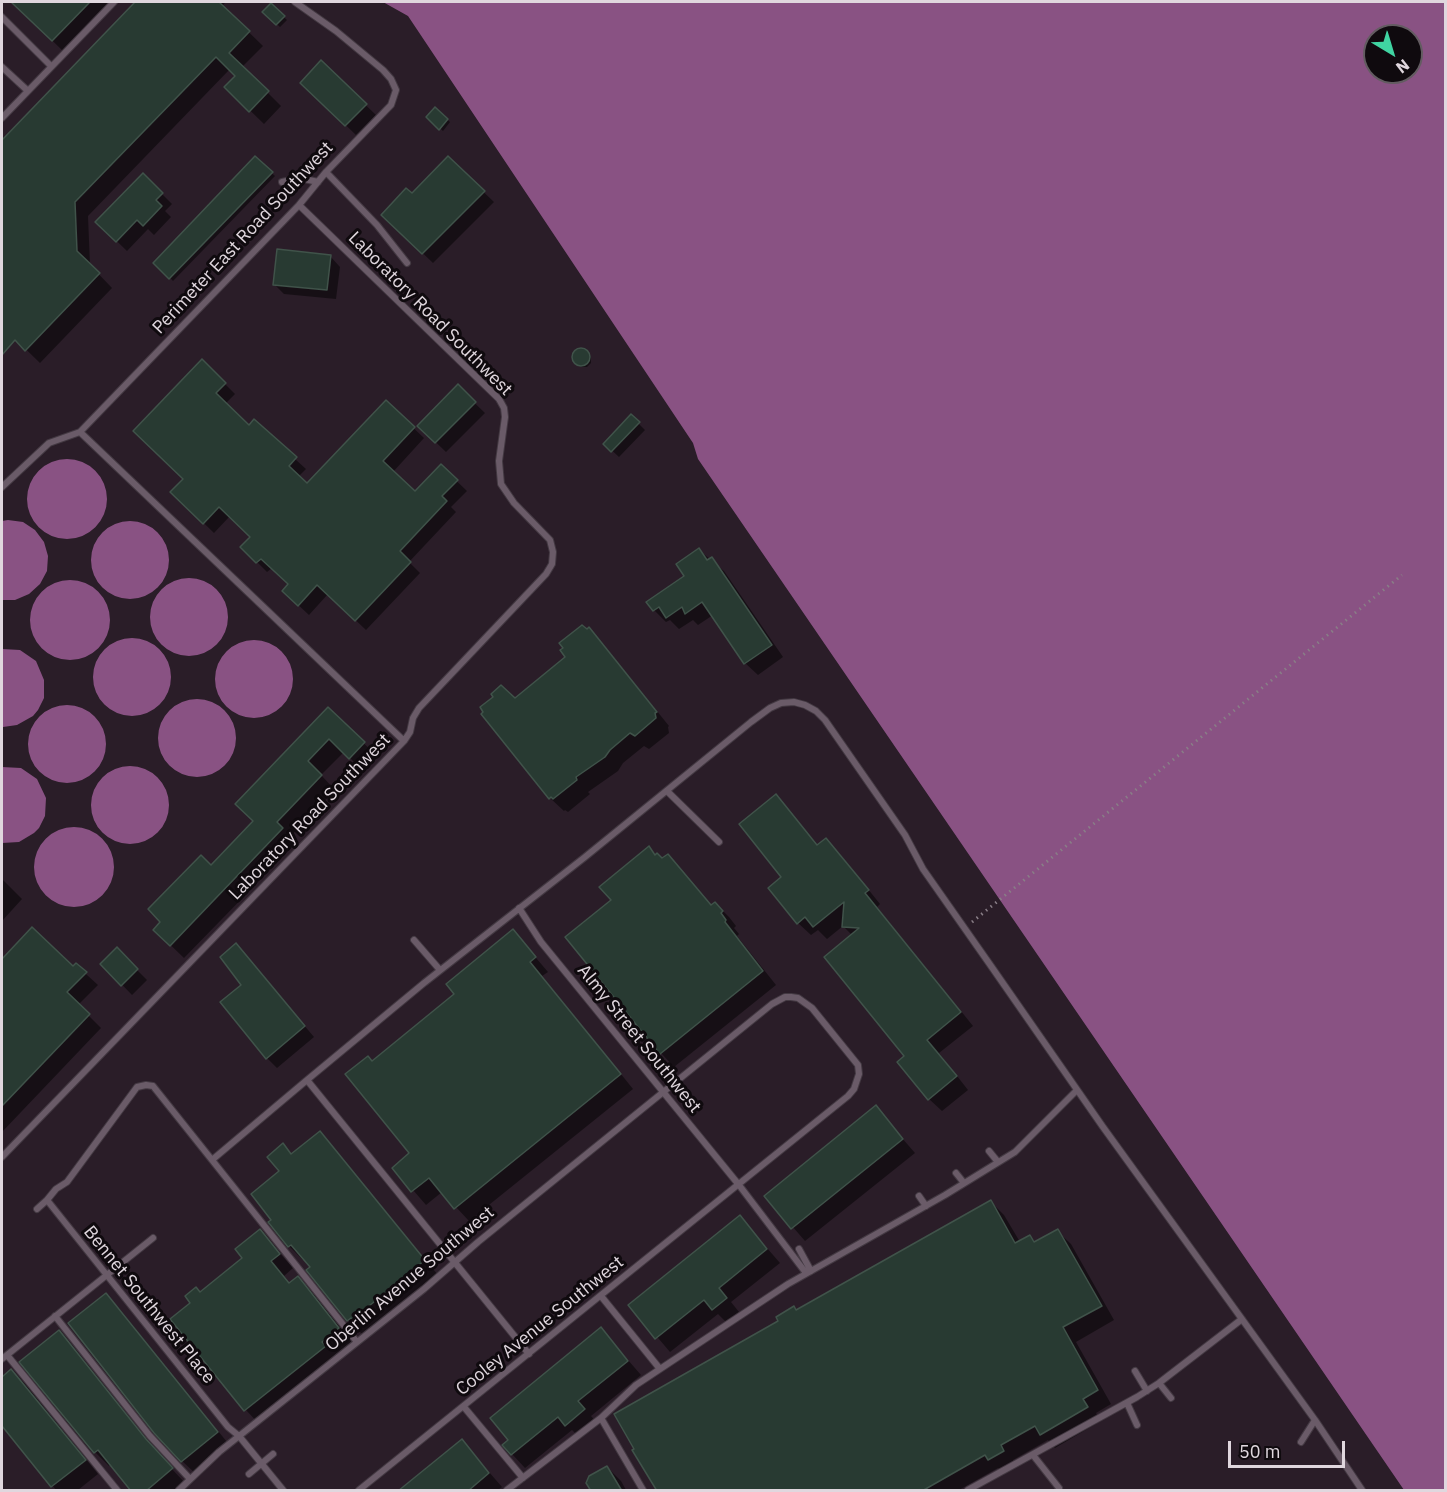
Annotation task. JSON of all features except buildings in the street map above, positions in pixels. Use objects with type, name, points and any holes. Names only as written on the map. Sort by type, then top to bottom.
[{"type":"lane","points":[[2,118],[114,2]]},
{"type":"lane","name":"Perimeter East Road Southwest","points":[[2,487],[50,443],[80,432],[299,205],[326,172],[391,105],[396,90],[391,79],[383,70],[295,2]]},
{"type":"lane","points":[[2,17],[51,66]]},
{"type":"lane","points":[[2,67],[28,91]]},
{"type":"lane","points":[[326,172],[377,225],[407,263]]},
{"type":"lane","points":[[282,182],[300,178],[318,182]]},
{"type":"lane","name":"Laboratory Road Southwest","points":[[2,1157],[404,741],[419,708],[546,574],[552,564],[553,552],[550,540],[514,503],[501,484],[499,460],[505,417],[504,408],[499,399],[299,205]]},
{"type":"lane","points":[[80,432],[404,741]]},
{"type":"lane","points":[[212,1160],[440,970],[667,791],[703,756],[770,708],[781,703],[794,702],[805,705],[825,720],[905,835],[923,869],[1077,1090],[1315,1420],[1362,1491]]},
{"type":"lane","points":[[667,791],[719,842]]},
{"type":"lane","name":"Almy Street Southwest","points":[[519,908],[541,942],[809,1272]]},
{"type":"lane","points":[[414,940],[440,970]]},
{"type":"lane","name":"Oberlin Avenue Southwest","points":[[179,1491],[209,1460],[778,1000],[798,998],[812,1008],[858,1065],[860,1074],[854,1089],[846,1098],[739,1185]]},
{"type":"lane","points":[[307,1080],[529,1354]]},
{"type":"lane","points":[[37,1209],[67,1182],[137,1087],[146,1084],[153,1086],[357,1342]]},
{"type":"lane","points":[[507,1491],[601,1418],[636,1385],[809,1272],[926,1206],[1015,1152],[1077,1090]]},
{"type":"lane","points":[[989,1151],[998,1162]]},
{"type":"lane","points":[[956,1173],[964,1183]]},
{"type":"lane","name":"Cooley Avenue Southwest","points":[[359,1491],[739,1185]]},
{"type":"lane","points":[[919,1196],[926,1206]]},
{"type":"lane","name":"Bennet Southwest Place","points":[[47,1200],[228,1427],[239,1436],[283,1491]]},
{"type":"lane","points":[[117,1491],[4,1357],[153,1238]]},
{"type":"lane","points":[[799,1249],[809,1272]]},
{"type":"lane","points":[[602,1296],[660,1369]]},
{"type":"lane","points":[[55,1316],[158,1445],[190,1479]]},
{"type":"lane","points":[[969,1491],[1147,1391],[1242,1319]]},
{"type":"lane","points":[[1135,1371],[1147,1391]]},
{"type":"lane","points":[[1159,1383],[1171,1398]]},
{"type":"lane","points":[[1127,1403],[1137,1425]]},
{"type":"lane","points":[[464,1407],[523,1478]]},
{"type":"lane","points":[[601,1418],[644,1491]]},
{"type":"lane","points":[[1301,1442],[1315,1420]]},
{"type":"lane","points":[[249,1474],[273,1454]]},
{"type":"lane","points":[[1033,1455],[1059,1488]]},
{"type":"path","points":[[984,914],[1402,575]]},
{"type":"shaded area","points":[[383,2],[1445,2],[1445,1490],[1404,1490],[698,459],[693,443],[408,16]]},
{"type":"shaded area","points":[[67,459],[82,462],[95,471],[104,484],[107,499],[104,514],[95,527],[82,536],[67,539],[52,536],[39,527],[30,514],[27,499],[30,484],[39,471],[52,462]]},
{"type":"shaded area","points":[[2,521],[23,522],[35,530],[44,542],[48,556],[47,571],[40,584],[29,594],[15,600],[2,600]]},
{"type":"shaded area","points":[[130,521],[145,524],[158,532],[166,545],[169,560],[166,575],[158,588],[145,596],[130,599],[115,596],[102,588],[94,575],[91,560],[94,545],[102,532],[115,524]]},
{"type":"shaded area","points":[[181,578],[197,578],[211,584],[222,595],[228,609],[228,625],[222,639],[211,650],[197,656],[181,656],[167,650],[156,639],[150,625],[150,609],[156,595],[167,584]]},
{"type":"shaded area","points":[[70,580],[85,583],[98,592],[107,605],[110,620],[107,635],[98,648],[85,657],[70,660],[55,657],[42,648],[33,635],[30,620],[33,605],[42,592],[55,583]]},
{"type":"shaded area","points":[[132,638],[147,641],[160,649],[168,662],[171,677],[168,692],[160,705],[147,713],[132,716],[117,713],[104,705],[96,692],[93,677],[96,662],[104,649],[117,641]]},
{"type":"shaded area","points":[[254,640],[269,643],[281,652],[290,664],[293,679],[290,694],[281,706],[269,715],[254,718],[239,715],[227,706],[218,694],[215,679],[218,664],[227,652],[239,643]]},
{"type":"shaded area","points":[[2,649],[20,650],[36,661],[44,680],[44,698],[33,716],[17,725],[3,727],[2,726]]},
{"type":"shaded area","points":[[197,699],[212,702],[229,716],[236,738],[233,753],[219,770],[197,777],[182,774],[165,760],[158,738],[161,723],[175,706]]},
{"type":"shaded area","points":[[67,705],[82,708],[95,716],[103,729],[106,744],[103,759],[95,772],[82,780],[67,783],[52,780],[39,772],[31,759],[28,744],[31,729],[39,716],[52,708]]},
{"type":"shaded area","points":[[130,766],[145,769],[157,778],[166,790],[169,805],[166,820],[157,832],[145,841],[130,844],[115,841],[103,832],[94,820],[91,805],[94,790],[103,778],[115,769]]},
{"type":"shaded area","points":[[2,767],[21,768],[37,779],[46,798],[45,816],[39,828],[19,842],[2,843]]},
{"type":"shaded area","points":[[74,827],[89,830],[102,839],[111,852],[114,867],[111,882],[102,895],[89,904],[74,907],[59,904],[46,895],[37,882],[34,867],[37,852],[46,839],[59,830]]}]
